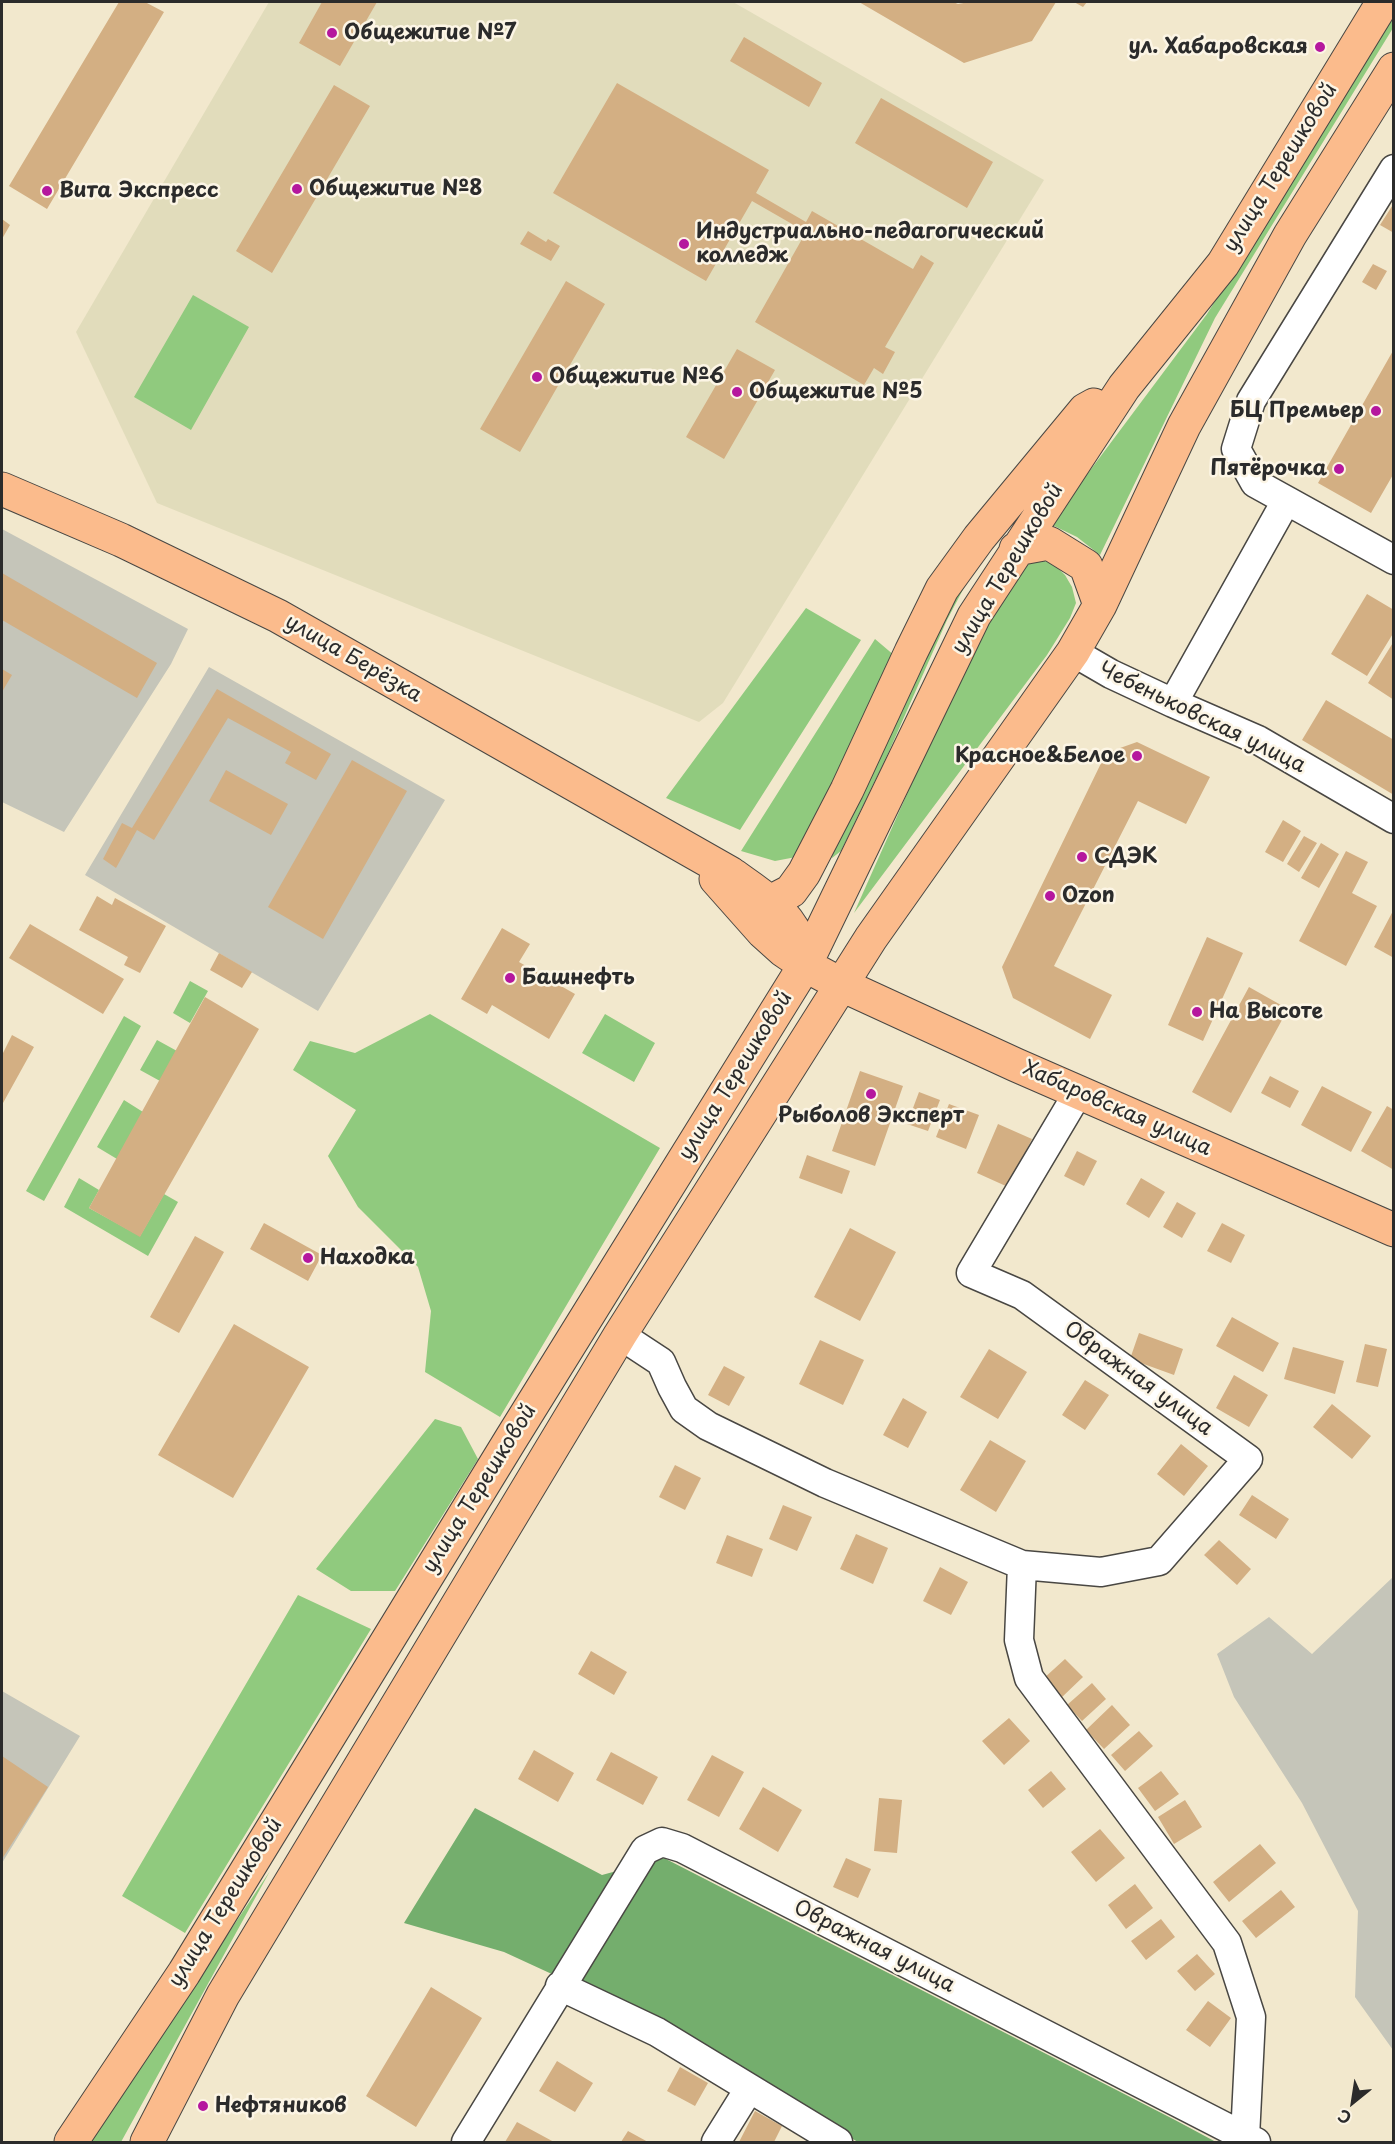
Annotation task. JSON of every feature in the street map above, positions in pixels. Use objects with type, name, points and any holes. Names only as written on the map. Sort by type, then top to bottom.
[{"type":"main road","name":"улица Терешковой","points":[[71,2142],[184,1973],[523,1418],[805,965],[974,616],[1124,387],[1223,264],[1383,2]]},
{"type":"main road","name":"улица Терешковой","points":[[147,2142],[223,1995],[620,1335],[871,938],[1073,652],[1100,605],[1184,426],[1290,235],[1394,69]]},
{"type":"main road","points":[[770,902],[791,891],[804,873],[847,790],[942,589],[979,538],[1085,410],[1124,387]]},
{"type":"main road","name":"улица Берёзка","points":[[2,489],[131,545],[278,616],[730,873],[770,902],[785,917],[797,937],[805,965]]},
{"type":"main road","points":[[1016,549],[1049,543],[1086,566],[1100,605]]},
{"type":"main road","name":"улица Берёзка","points":[[694,853],[763,932],[805,965],[842,985]]},
{"type":"main road","name":"Хабаровская улица","points":[[842,985],[893,1010],[1394,1230]]},
{"type":"street","points":[[1394,169],[1251,401],[1236,449],[1256,483],[1394,560]]},
{"type":"street","points":[[1173,704],[1286,501]]},
{"type":"street","name":"Чебеньковская улица","points":[[1073,652],[1111,674],[1173,704],[1258,740],[1394,819]]},
{"type":"street","name":"Овражная улица","points":[[620,1335],[661,1362],[684,1409],[708,1426],[825,1484],[1022,1565],[1101,1572],[1159,1561],[1248,1459],[1023,1295],[971,1273],[1078,1092]]},
{"type":"street","name":"Овражная улица","points":[[560,1986],[645,1850],[662,1842],[682,1848],[1250,2140],[1251,2017],[1227,1943],[1029,1678],[1019,1640],[1022,1565]]},
{"type":"street","points":[[466,2142],[560,1986],[657,2032],[838,2142]]},
{"type":"street","points":[[716,2142],[749,2089]]},
{"type":"shaded area","points":[[269,2],[733,2],[1044,180],[723,703],[699,722],[157,503],[76,332]]},
{"type":"shaded area","points":[[2,529],[188,629],[171,664],[64,832],[2,802]]},
{"type":"shaded area","points":[[209,667],[445,800],[318,1011],[85,875]]},
{"type":"shaded area","points":[[1393,1577],[1393,2050],[1355,1997],[1358,1911],[1302,1803],[1234,1697],[1217,1654],[1269,1617],[1312,1654]]},
{"type":"shaded area","points":[[2,1691],[80,1736],[2,1863]]},
{"type":"green space","points":[[1393,15],[1393,28],[1215,318],[1100,555],[1077,537],[1050,524],[1207,314]]},
{"type":"green space","points":[[193,295],[249,327],[191,430],[134,397]]},
{"type":"green space","points":[[1042,560],[1055,565],[1072,587],[1076,603],[1070,618],[1047,655],[854,913],[985,619],[1022,563]]},
{"type":"green space","points":[[967,582],[947,620],[886,758],[841,851],[832,858],[833,846],[935,617]]},
{"type":"green space","points":[[806,608],[861,640],[740,830],[666,798]]},
{"type":"green space","points":[[875,639],[895,656],[796,857],[775,861],[741,851]]},
{"type":"green space","points":[[190,981],[208,991],[190,1023],[173,1013]]},
{"type":"green space","points":[[430,1014],[660,1148],[500,1417],[425,1372],[431,1311],[418,1267],[358,1207],[328,1156],[356,1110],[293,1070],[310,1041],[355,1053]]},
{"type":"green space","points":[[605,1014],[655,1043],[634,1082],[582,1053]]},
{"type":"green space","points":[[124,1016],[141,1026],[44,1201],[26,1191]]},
{"type":"green space","points":[[157,1040],[177,1051],[160,1081],[140,1070]]},
{"type":"green space","points":[[124,1100],[143,1112],[117,1159],[97,1147]]},
{"type":"green space","points":[[79,1178],[99,1190],[89,1208],[140,1236],[164,1194],[178,1202],[148,1256],[64,1207]]},
{"type":"green space","points":[[435,1419],[461,1427],[478,1459],[395,1591],[351,1591],[316,1569]]},
{"type":"green space","points":[[298,1595],[371,1629],[185,1933],[122,1896]]},
{"type":"green space","points":[[475,1808],[602,1875],[664,1858],[1216,2142],[858,2142],[630,2010],[504,1952],[404,1923]]},
{"type":"green space","points":[[270,1871],[121,2142],[89,2142]]},
{"type":"building","points":[[119,2],[145,2],[164,12],[47,209],[9,186]]},
{"type":"building","name":"Общежитие №7","points":[[322,2],[377,2],[340,66],[299,43]]},
{"type":"building","points":[[859,2],[953,2],[958,4],[1056,2],[1032,41],[964,63]]},
{"type":"building","points":[[1074,2],[1087,2],[1083,7]]},
{"type":"building","points":[[744,37],[822,83],[809,107],[730,61]]},
{"type":"building","name":"Индустриально-педагогический колледж","points":[[617,83],[769,170],[756,193],[806,222],[812,211],[913,269],[921,255],[934,263],[885,347],[895,352],[883,374],[874,368],[864,385],[755,322],[806,232],[752,201],[706,281],[553,193]]},
{"type":"building","name":"Общежитие №8","points":[[334,85],[370,106],[272,273],[236,251]]},
{"type":"building","points":[[881,98],[993,162],[967,208],[855,143]]},
{"type":"building","points":[[1394,203],[1394,233],[1380,225]]},
{"type":"building","points":[[2,219],[10,225],[2,239]]},
{"type":"building","points":[[528,231],[546,242],[548,239],[560,246],[551,261],[520,244]]},
{"type":"building","points":[[1373,264],[1387,271],[1376,290],[1362,282]]},
{"type":"building","name":"Общежитие №6","points":[[566,281],[605,304],[520,452],[480,429]]},
{"type":"building","name":"Общежитие №5","points":[[737,349],[775,370],[724,459],[686,437]]},
{"type":"building","name":"БЦ Премьер","points":[[1394,349],[1394,473],[1371,513],[1318,483]]},
{"type":"building","points":[[2,573],[157,663],[137,698],[2,620]]},
{"type":"building","points":[[1367,594],[1394,610],[1394,632],[1367,676],[1331,654]]},
{"type":"building","points":[[1394,641],[1394,700],[1368,683]]},
{"type":"building","points":[[2,669],[12,675],[2,692]]},
{"type":"building","points":[[217,689],[331,754],[316,780],[285,763],[291,752],[228,718],[154,840],[137,830],[116,868],[103,859],[122,823],[132,828]]},
{"type":"building","points":[[1326,700],[1394,740],[1394,795],[1302,740]]},
{"type":"building","points":[[1137,742],[1210,777],[1186,824],[1138,801],[1054,966],[1112,995],[1090,1039],[1013,998],[1002,967],[1106,753]]},
{"type":"building","points":[[352,760],[407,791],[323,939],[268,907]]},
{"type":"building","points":[[226,770],[288,804],[271,835],[209,801]]},
{"type":"building","points":[[1283,820],[1301,831],[1283,862],[1265,852]]},
{"type":"building","points":[[1304,836],[1317,843],[1299,872],[1287,864]]},
{"type":"building","points":[[1321,843],[1339,854],[1319,888],[1301,878]]},
{"type":"building","points":[[1346,851],[1368,862],[1352,893],[1377,906],[1346,966],[1299,941]]},
{"type":"building","points":[[97,896],[112,905],[115,898],[166,926],[140,973],[124,965],[128,957],[79,930]]},
{"type":"building","points":[[1394,909],[1394,958],[1374,947]]},
{"type":"building","points":[[30,924],[124,979],[103,1014],[9,958]]},
{"type":"building","name":"Башнефть","points":[[502,928],[530,944],[519,962],[575,994],[549,1039],[492,1005],[487,1014],[461,999]]},
{"type":"building","points":[[1207,937],[1243,953],[1203,1041],[1168,1025]]},
{"type":"building","points":[[219,953],[252,972],[242,988],[210,970]]},
{"type":"building","points":[[1249,987],[1288,1009],[1231,1113],[1192,1092]]},
{"type":"building","points":[[205,997],[259,1029],[140,1237],[89,1208]]},
{"type":"building","points":[[12,1035],[34,1047],[3,1103],[2,1055]]},
{"type":"building","points":[[860,1071],[903,1086],[875,1166],[832,1151]]},
{"type":"building","points":[[1270,1076],[1299,1091],[1290,1108],[1261,1093]]},
{"type":"building","points":[[1322,1086],[1372,1112],[1351,1152],[1301,1125]]},
{"type":"building","points":[[919,1092],[940,1100],[928,1131],[907,1124]]},
{"type":"building","points":[[949,1104],[979,1115],[966,1149],[936,1137]]},
{"type":"building","points":[[1387,1106],[1394,1110],[1394,1170],[1361,1151]]},
{"type":"building","points":[[998,1124],[1032,1139],[1008,1187],[977,1173]]},
{"type":"building","points":[[1077,1151],[1097,1161],[1084,1186],[1064,1176]]},
{"type":"building","points":[[807,1155],[850,1171],[842,1194],[799,1178]]},
{"type":"building","points":[[1141,1178],[1165,1192],[1149,1218],[1126,1204]]},
{"type":"building","points":[[1177,1202],[1196,1213],[1182,1238],[1163,1227]]},
{"type":"building","points":[[264,1223],[322,1255],[308,1281],[250,1249]]},
{"type":"building","points":[[1222,1223],[1245,1235],[1231,1263],[1207,1251]]},
{"type":"building","points":[[850,1228],[896,1252],[860,1321],[814,1297]]},
{"type":"building","points":[[195,1236],[224,1252],[179,1333],[150,1317]]},
{"type":"building","points":[[1232,1317],[1279,1343],[1263,1372],[1216,1346]]},
{"type":"building","points":[[234,1324],[309,1367],[233,1498],[158,1455]]},
{"type":"building","points":[[1139,1333],[1183,1349],[1174,1375],[1130,1359]]},
{"type":"building","points":[[820,1340],[864,1360],[843,1405],[799,1384]]},
{"type":"building","points":[[1365,1344],[1387,1349],[1378,1387],[1356,1382]]},
{"type":"building","points":[[1293,1347],[1344,1361],[1335,1394],[1284,1379]]},
{"type":"building","points":[[989,1349],[1027,1372],[998,1419],[960,1397]]},
{"type":"building","points":[[724,1366],[745,1377],[729,1406],[708,1395]]},
{"type":"building","points":[[1234,1375],[1268,1395],[1249,1427],[1216,1408]]},
{"type":"building","points":[[1085,1380],[1109,1395],[1085,1430],[1062,1415]]},
{"type":"building","points":[[903,1398],[927,1412],[908,1448],[883,1435]]},
{"type":"building","points":[[1332,1404],[1371,1436],[1352,1459],[1313,1427]]},
{"type":"building","points":[[990,1440],[1026,1461],[996,1512],[960,1490]]},
{"type":"building","points":[[1181,1444],[1208,1466],[1184,1496],[1157,1474]]},
{"type":"building","points":[[675,1465],[701,1478],[685,1510],[659,1497]]},
{"type":"building","points":[[1252,1495],[1289,1519],[1276,1539],[1239,1515]]},
{"type":"building","points":[[783,1505],[812,1517],[797,1551],[769,1539]]},
{"type":"building","points":[[856,1534],[888,1548],[873,1584],[840,1569]]},
{"type":"building","points":[[727,1535],[763,1549],[752,1577],[716,1563]]},
{"type":"building","points":[[1219,1540],[1251,1569],[1237,1585],[1204,1555]]},
{"type":"building","points":[[940,1567],[968,1582],[951,1615],[923,1601]]},
{"type":"building","points":[[591,1651],[627,1672],[614,1695],[578,1674]]},
{"type":"building","points":[[1065,1659],[1083,1677],[1061,1698],[1043,1679]]},
{"type":"building","points":[[1092,1683],[1106,1699],[1082,1721],[1067,1705]]},
{"type":"building","points":[[1112,1705],[1130,1725],[1104,1749],[1086,1730]]},
{"type":"building","points":[[1009,1718],[1030,1741],[1004,1765],[982,1741]]},
{"type":"building","points":[[1139,1731],[1153,1746],[1125,1771],[1111,1755]]},
{"type":"building","points":[[534,1750],[574,1773],[558,1802],[518,1779]]},
{"type":"building","points":[[611,1752],[658,1777],[643,1805],[596,1780]]},
{"type":"building","points":[[712,1755],[744,1772],[719,1817],[687,1800]]},
{"type":"building","points":[[2,1756],[48,1787],[2,1859]]},
{"type":"building","points":[[1051,1771],[1066,1789],[1043,1808],[1028,1790]]},
{"type":"building","points":[[1161,1771],[1179,1794],[1155,1811],[1138,1788]]},
{"type":"building","points":[[763,1787],[802,1810],[778,1852],[739,1829]]},
{"type":"building","points":[[879,1798],[902,1800],[897,1853],[874,1851]]},
{"type":"building","points":[[1185,1800],[1202,1827],[1174,1844],[1158,1817]]},
{"type":"building","points":[[1100,1829],[1125,1858],[1096,1882],[1071,1852]]},
{"type":"building","points":[[1260,1844],[1276,1863],[1229,1902],[1213,1882]]},
{"type":"building","points":[[846,1858],[871,1869],[858,1898],[833,1887]]},
{"type":"building","points":[[1135,1884],[1153,1908],[1126,1929],[1108,1905]]},
{"type":"building","points":[[1281,1890],[1295,1907],[1256,1938],[1242,1921]]},
{"type":"building","points":[[1161,1919],[1175,1937],[1146,1960],[1131,1941]]},
{"type":"building","points":[[1197,1954],[1215,1974],[1195,1991],[1177,1971]]},
{"type":"building","points":[[431,1987],[482,2018],[416,2127],[366,2096]]},
{"type":"building","points":[[1208,2001],[1231,2018],[1210,2047],[1186,2030]]},
{"type":"building","points":[[557,2061],[593,2083],[575,2112],[539,2091]]},
{"type":"building","points":[[680,2067],[708,2083],[695,2106],[667,2091]]},
{"type":"building","points":[[755,2111],[782,2126],[774,2142],[739,2142]]},
{"type":"building","points":[[517,2122],[554,2142],[505,2142]]},
{"type":"building","points":[[628,2131],[648,2142],[621,2142]]},
{"type":"place","name":"Общежитие №7","points":[[332,33]]},
{"type":"place","name":"ул. Хабаровская","points":[[1320,47]]},
{"type":"place","name":"Общежитие №8","points":[[297,189]]},
{"type":"place","name":"Вита Экспресс","points":[[47,191]]},
{"type":"place","name":"Индустриально-педагогический колледж","points":[[684,244]]},
{"type":"place","name":"Общежитие №6","points":[[537,377]]},
{"type":"place","name":"Общежитие №5","points":[[737,392]]},
{"type":"place","name":"БЦ Премьер","points":[[1376,411]]},
{"type":"place","name":"Пятёрочка","points":[[1339,469]]},
{"type":"place","name":"Красное&Белое","points":[[1137,756]]},
{"type":"place","name":"СДЭК","points":[[1082,857]]},
{"type":"place","name":"Ozon","points":[[1050,896]]},
{"type":"place","name":"Башнефть","points":[[510,978]]},
{"type":"place","name":"На Высоте","points":[[1197,1012]]},
{"type":"place","name":"Рыболов Эксперт","points":[[871,1094]]},
{"type":"place","name":"Находка","points":[[308,1258]]},
{"type":"place","name":"Нефтяников","points":[[203,2106]]}]
